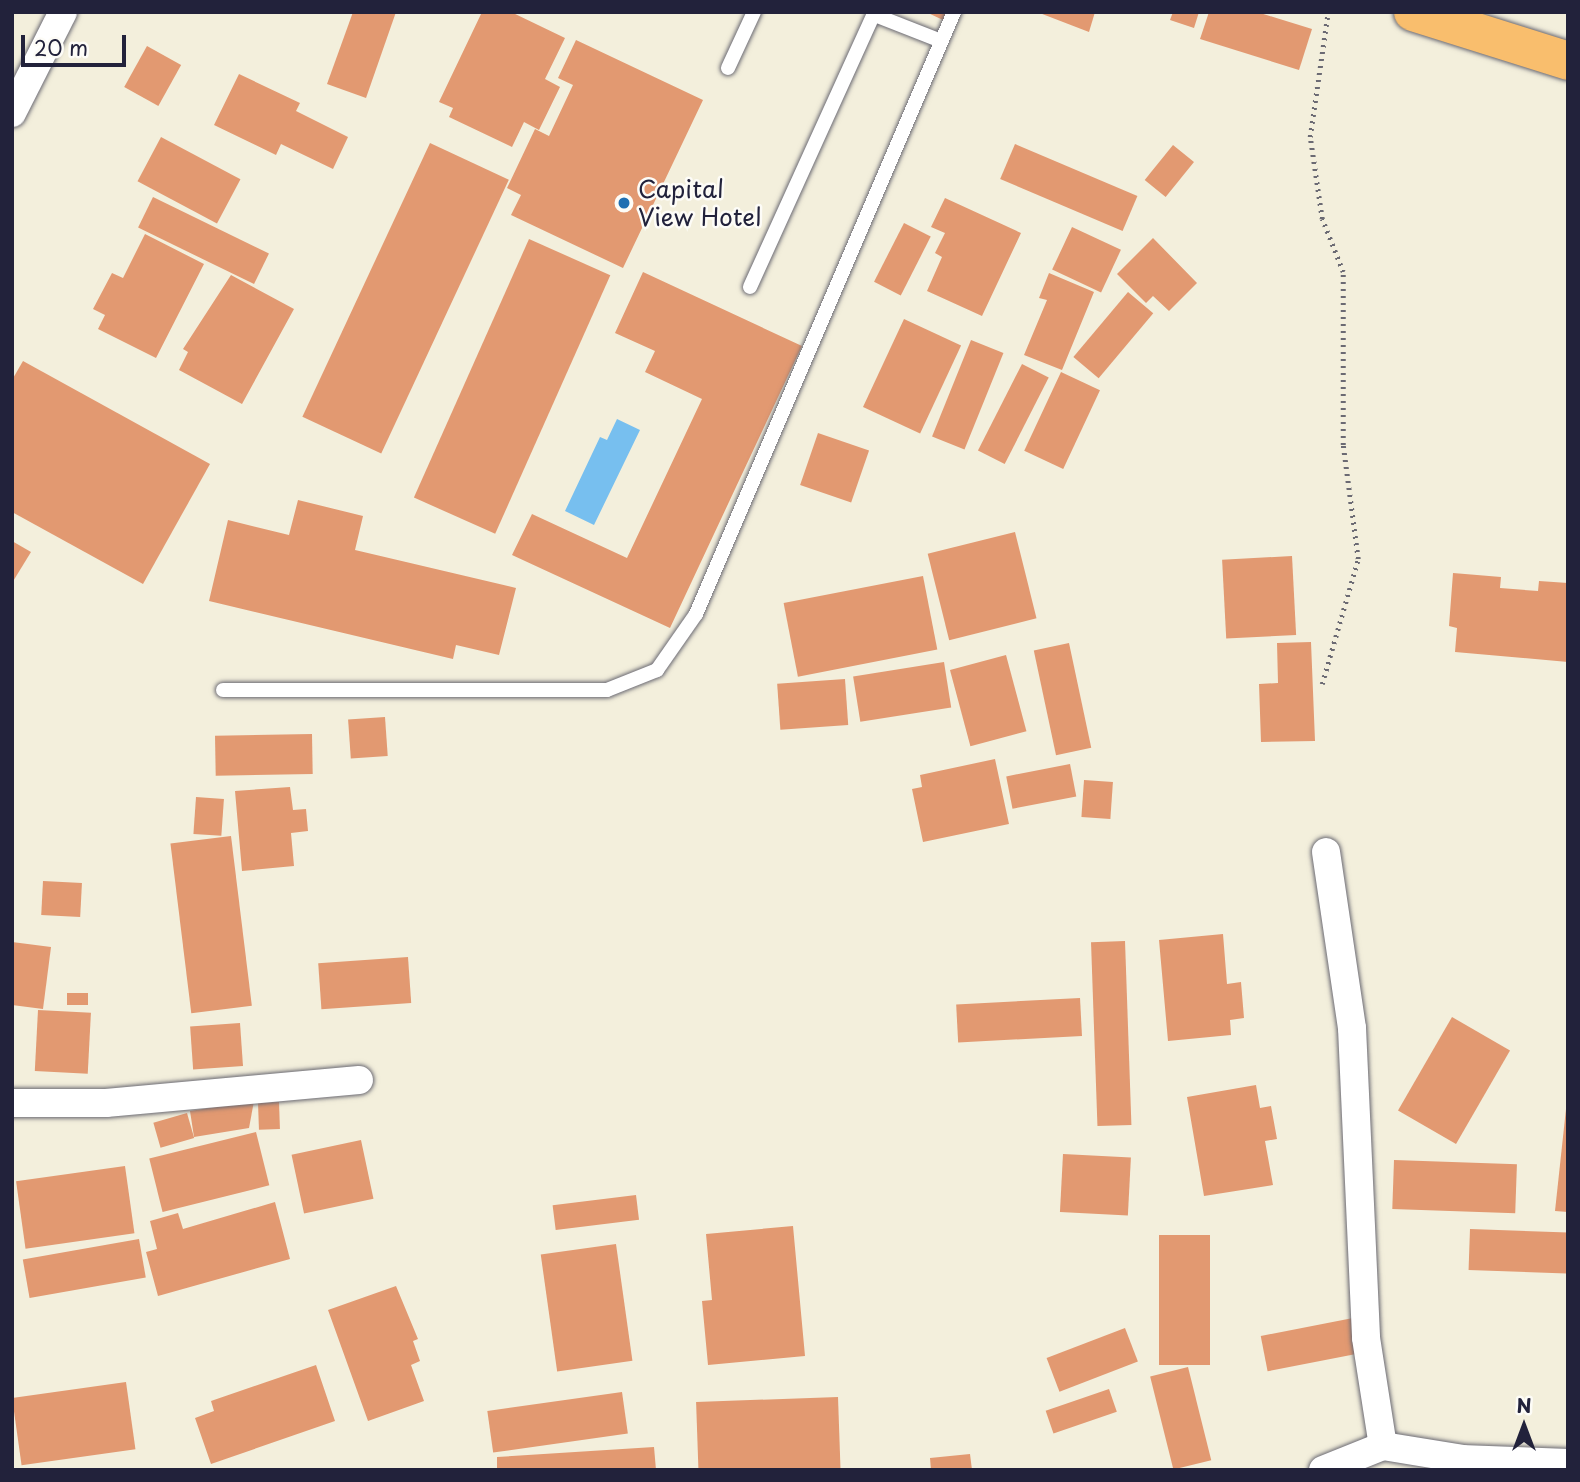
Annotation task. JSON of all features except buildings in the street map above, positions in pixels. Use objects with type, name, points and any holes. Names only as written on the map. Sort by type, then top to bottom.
[{"type":"highway","points":[[1413,12],[1568,61]]},
{"type":"street","points":[[12,113],[62,12]]},
{"type":"street","points":[[1326,852],[1352,1028],[1366,1338],[1383,1446]]},
{"type":"street","points":[[12,1103],[106,1103],[359,1080]]},
{"type":"street","points":[[1323,1470],[1383,1446],[1462,1459],[1568,1463]]},
{"type":"lane","points":[[728,68],[754,12]]},
{"type":"lane","points":[[223,690],[607,690],[657,670],[696,614],[954,12]]},
{"type":"lane","points":[[750,287],[875,14],[941,41]]},
{"type":"path","points":[[1322,684],[1358,559],[1343,445],[1343,272],[1322,219],[1310,137],[1328,12]]},
{"type":"water","points":[[617,419],[640,430],[594,525],[565,511],[600,437],[607,440]]},
{"type":"place","name":"Capital View Hotel","points":[[624,203]]}]
